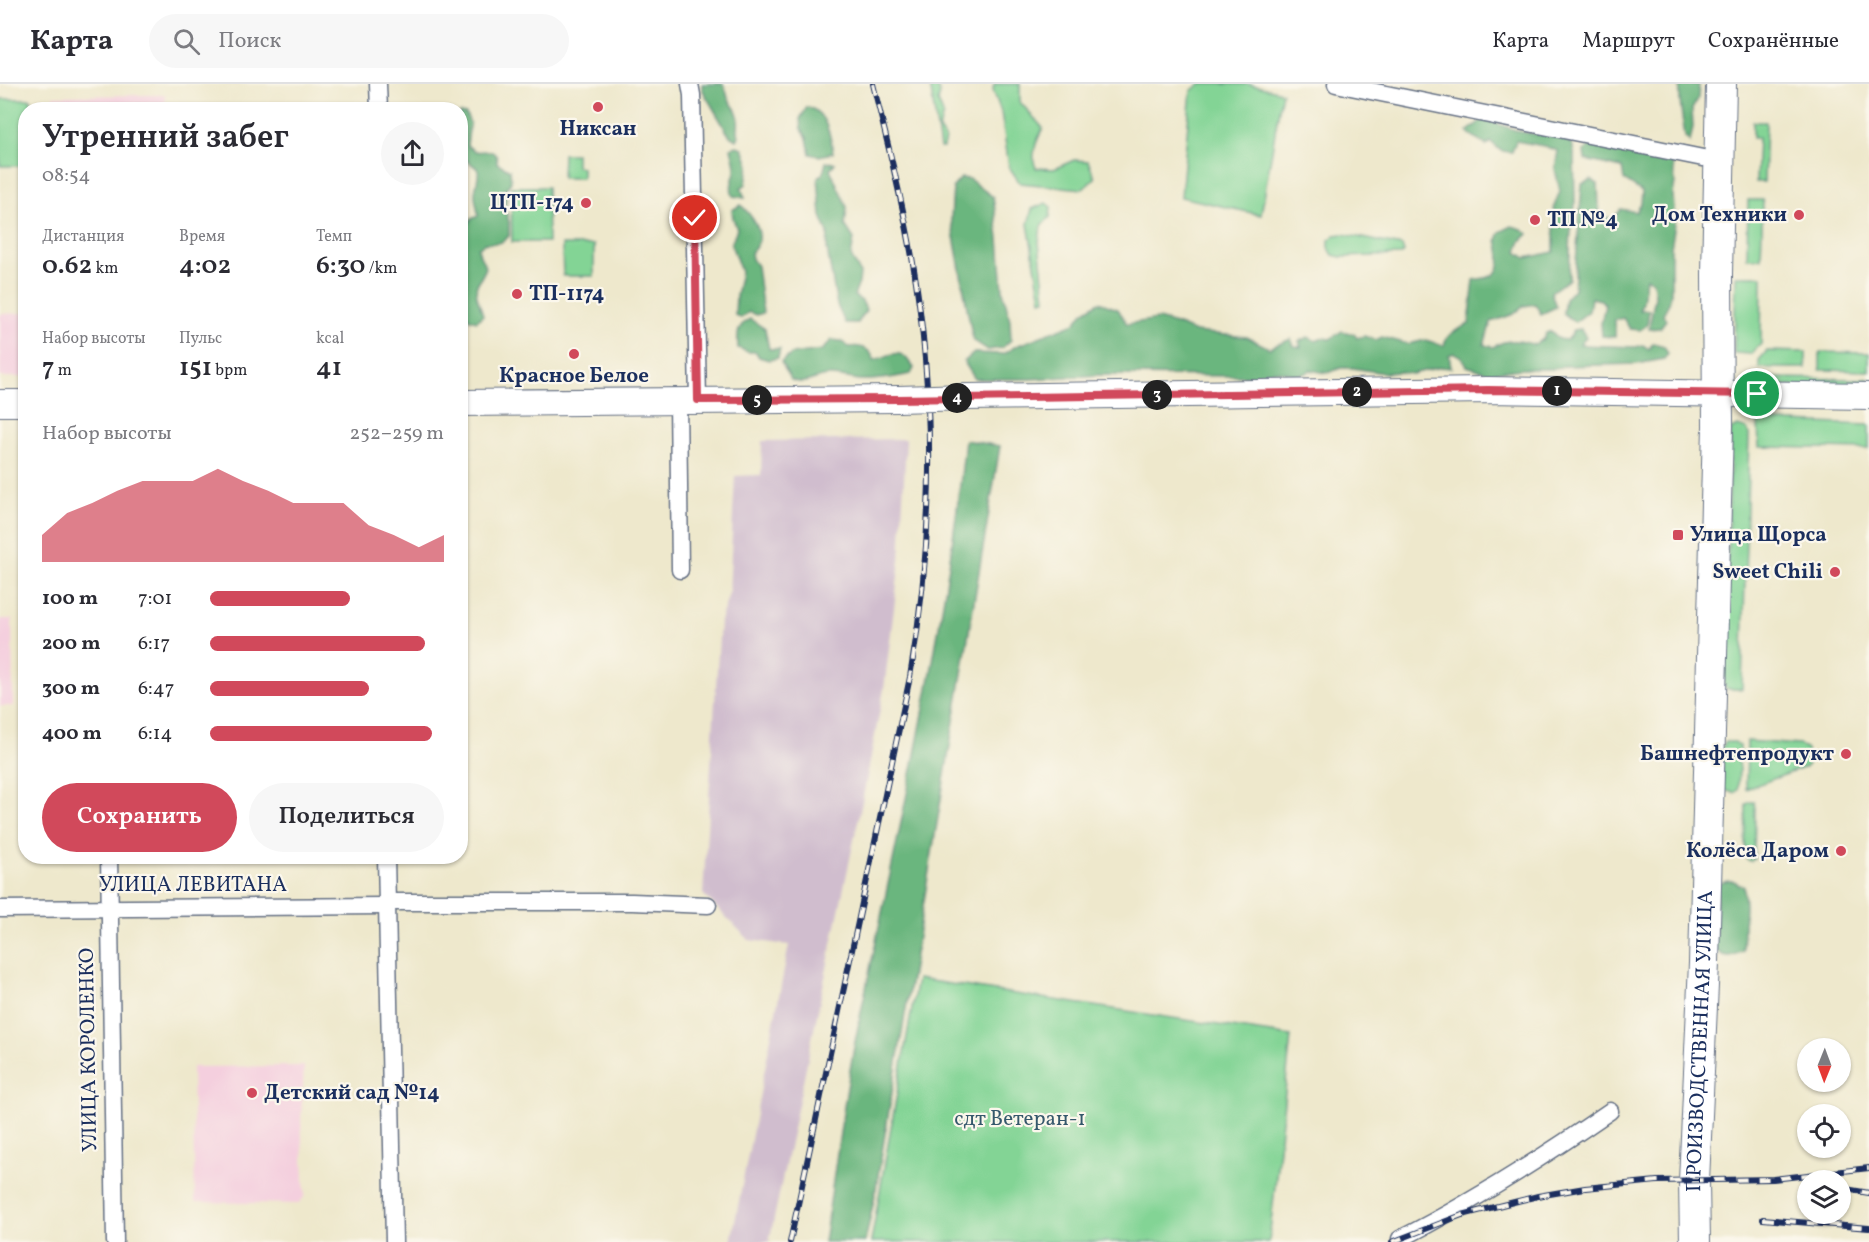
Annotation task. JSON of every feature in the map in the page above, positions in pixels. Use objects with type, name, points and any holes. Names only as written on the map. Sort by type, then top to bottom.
[{"type":"highway","name":"ПРОИЗВОДСТВЕННАЯ УЛИЦА","points":[[1695,1242],[1694,1181],[1704,963],[1718,441],[1698,340],[1705,84]]},
{"type":"highway","name":"ПРОИЗВОДСТВЕННАЯ УЛИЦА","points":[[1680,1242],[1708,394],[1717,274],[1721,84]]},
{"type":"main road","points":[[468,403],[1488,390],[1869,396]]},
{"type":"main road","points":[[0,403],[18,403]]},
{"type":"street","points":[[378,84],[379,102]]},
{"type":"street","points":[[680,570],[688,400],[692,95],[690,84]]},
{"type":"street","points":[[1336,84],[1703,158]]},
{"type":"street","name":"УЛИЦА КОРОЛЕНКО","points":[[110,864],[115,1242]]},
{"type":"street","points":[[386,864],[394,1242]]},
{"type":"street","name":"УЛИЦА ЛЕВИТАНА","points":[[0,909],[632,902],[708,905]]},
{"type":"street","points":[[1400,1239],[1470,1203],[1610,1111]]},
{"type":"shaded area","points":[[165,95],[165,102],[53,102],[53,96]]},
{"type":"shaded area","points":[[18,313],[18,377],[0,377],[0,314]]},
{"type":"shaded area","points":[[906,439],[900,560],[884,689],[769,1242],[731,1242],[789,945],[749,940],[703,894],[720,621],[729,593],[735,476],[761,475],[762,441]]},
{"type":"shaded area","points":[[0,619],[12,619],[13,706],[0,706]]},
{"type":"shaded area","points":[[304,1066],[301,1119],[305,1196],[298,1204],[195,1202],[192,1067]]},
{"type":"green space","points":[[702,84],[723,84],[737,113],[739,136],[737,140],[727,132],[702,89]]},
{"type":"green space","points":[[930,84],[937,84],[940,94],[938,101],[943,114],[939,130],[945,139],[943,148],[940,148]]},
{"type":"green space","points":[[994,84],[1020,84],[1020,102],[1043,128],[1034,153],[1036,168],[1054,169],[1074,160],[1088,161],[1095,178],[1083,189],[1020,183],[1009,167],[1001,112],[993,90]]},
{"type":"green space","points":[[1200,84],[1247,84],[1282,92],[1261,215],[1181,197],[1191,91]]},
{"type":"green space","points":[[1680,84],[1699,84],[1698,99],[1692,109],[1693,127],[1690,142],[1685,137],[1680,104]]},
{"type":"green space","points":[[0,99],[31,99],[31,102],[18,102],[18,166],[0,166]]},
{"type":"green space","points":[[807,107],[819,113],[823,119],[829,132],[833,153],[819,156],[810,154],[800,119]]},
{"type":"green space","points":[[1483,119],[1521,132],[1559,137],[1572,144],[1575,204],[1571,227],[1569,279],[1551,292],[1556,307],[1541,314],[1535,304],[1524,306],[1514,314],[1491,322],[1484,345],[1493,347],[1514,341],[1535,345],[1551,331],[1559,339],[1566,340],[1571,336],[1573,330],[1581,329],[1586,337],[1580,345],[1636,347],[1643,345],[1649,349],[1653,343],[1664,346],[1668,353],[1664,359],[1637,364],[1564,366],[1553,369],[1520,369],[1489,373],[1467,366],[1461,356],[1454,353],[1449,355],[1451,368],[1441,367],[1412,374],[1341,368],[1327,373],[1310,370],[1298,375],[1273,371],[1251,376],[1101,375],[1030,379],[975,379],[964,362],[974,353],[1003,354],[1016,346],[1075,323],[1083,312],[1099,302],[1118,309],[1127,324],[1158,319],[1195,332],[1247,337],[1269,348],[1291,339],[1294,346],[1301,347],[1299,341],[1308,337],[1316,341],[1323,338],[1330,339],[1342,331],[1354,334],[1357,338],[1364,336],[1376,340],[1382,337],[1408,344],[1426,340],[1444,346],[1450,335],[1469,324],[1474,280],[1489,277],[1497,271],[1500,261],[1497,240],[1500,232],[1512,226],[1528,234],[1521,241],[1517,252],[1526,258],[1554,252],[1554,207],[1560,191],[1555,169],[1558,151],[1516,141],[1512,152],[1501,151],[1491,142],[1486,145],[1467,132]]},
{"type":"green space","points":[[1753,122],[1766,122],[1764,182],[1756,182],[1758,138],[1753,138]]},
{"type":"green space","points":[[1603,144],[1672,159],[1675,182],[1671,295],[1663,314],[1666,320],[1660,328],[1649,329],[1655,296],[1653,282],[1646,278],[1643,302],[1639,310],[1649,310],[1647,325],[1640,330],[1630,329],[1623,318],[1615,320],[1615,337],[1602,336],[1601,323],[1605,305],[1601,300],[1591,298],[1589,311],[1575,322],[1563,313],[1565,299],[1574,289],[1582,184],[1591,180],[1598,184],[1599,211],[1605,218],[1614,218],[1621,209],[1636,212],[1641,204],[1642,192],[1624,180],[1622,168],[1585,160],[1584,151],[1591,146]]},
{"type":"green space","points":[[468,146],[476,151],[493,152],[497,157],[497,163],[510,170],[511,182],[504,191],[509,236],[500,243],[486,243],[478,248],[486,267],[476,289],[483,315],[477,321],[468,317],[468,224],[478,216],[475,195],[478,171],[468,162]]},
{"type":"green space","points":[[737,146],[743,148],[749,165],[746,184],[741,188],[745,198],[733,196],[732,191],[735,168],[731,148]]},
{"type":"green space","points":[[563,154],[576,154],[576,166],[582,167],[582,178],[562,178]]},
{"type":"green space","points":[[826,162],[835,163],[830,169],[847,207],[845,225],[854,239],[851,256],[860,273],[854,296],[862,301],[866,310],[858,323],[845,323],[837,305],[827,249],[828,233],[821,216],[818,177],[823,174]]},
{"type":"green space","points":[[961,178],[969,179],[993,197],[1003,291],[1010,320],[1011,340],[1002,348],[988,350],[973,340],[951,220],[953,187]]},
{"type":"green space","points":[[511,187],[547,187],[548,242],[512,242]]},
{"type":"green space","points":[[1748,200],[1763,200],[1761,258],[1747,258]]},
{"type":"green space","points":[[1046,203],[1051,207],[1050,217],[1041,226],[1039,242],[1045,299],[1041,300],[1028,224],[1032,209]]},
{"type":"green space","points":[[741,205],[751,216],[758,230],[758,242],[751,253],[757,266],[763,313],[756,315],[749,312],[741,318],[735,315],[741,272],[731,244],[737,229],[732,210]]},
{"type":"green space","points":[[1343,234],[1402,246],[1404,252],[1401,255],[1341,257],[1333,255],[1329,248],[1329,240],[1335,235]]},
{"type":"green space","points":[[562,245],[594,245],[594,276],[563,276]]},
{"type":"green space","points":[[1736,276],[1762,276],[1761,344],[1751,354],[1734,353]]},
{"type":"green space","points":[[750,319],[765,329],[769,349],[780,349],[778,358],[769,360],[759,357],[756,352],[738,348],[739,331],[742,324]]},
{"type":"green space","points":[[832,340],[841,341],[849,347],[864,348],[874,360],[891,354],[900,354],[914,368],[911,374],[880,379],[860,380],[831,376],[806,382],[791,380],[781,362],[792,354],[822,350]]},
{"type":"green space","points":[[1767,351],[1806,352],[1806,368],[1759,368],[1759,360]]},
{"type":"green space","points":[[1820,352],[1869,353],[1869,371],[1820,370]]},
{"type":"green space","points":[[1762,378],[1869,379],[1869,387],[1762,386]]},
{"type":"green space","points":[[1758,421],[1869,425],[1869,449],[1759,447]]},
{"type":"green space","points":[[1738,426],[1747,429],[1749,434],[1742,689],[1728,689],[1724,686],[1731,429]]},
{"type":"green space","points":[[965,440],[1000,446],[874,1200],[865,1242],[824,1242],[852,1058],[933,663]]},
{"type":"green space","points":[[1747,741],[1799,745],[1806,748],[1808,762],[1806,767],[1746,789]]},
{"type":"green space","points":[[1726,742],[1735,742],[1740,746],[1738,790],[1734,793],[1723,790],[1722,747]]},
{"type":"green space","points":[[1754,802],[1755,809],[1754,858],[1751,861],[1745,856],[1746,805]]},
{"type":"green space","points":[[1734,881],[1744,887],[1745,906],[1743,951],[1725,956],[1715,949],[1717,884]]},
{"type":"green space","name":"сдт Ветеран-1","points":[[917,979],[1291,1036],[1269,1242],[871,1242]]},
{"type":"railway","points":[[790,1242],[910,677],[918,625],[928,520],[928,414],[920,309],[904,213],[873,84]]},
{"type":"railway","points":[[1392,1242],[1462,1215],[1538,1196],[1585,1188],[1657,1181],[1773,1179],[1869,1168]]},
{"type":"railway","points":[[1851,1190],[1869,1193]]},
{"type":"railway","points":[[1763,1219],[1869,1228]]},
{"type":"place","name":"Никсан","points":[[598,107]]},
{"type":"place","name":"ЦТП-174","points":[[586,203]]},
{"type":"place","name":"Дом Техники","points":[[1799,215]]},
{"type":"place","name":"ТП №4","points":[[1535,220]]},
{"type":"place","name":"ТП-1174","points":[[517,294]]},
{"type":"place","name":"Красное Белое","points":[[574,354]]},
{"type":"place","name":"Улица Щорса","points":[[1678,535]]},
{"type":"place","name":"Sweet Chili","points":[[1835,572]]},
{"type":"place","name":"Башнефтепродукт","points":[[1846,754]]},
{"type":"place","name":"Колёса Даром","points":[[1841,851]]},
{"type":"place","name":"Детский сад №14","points":[[252,1093]]},
{"type":"route","points":[[695,218],[698,400],[1488,390],[1757,394]]}]
